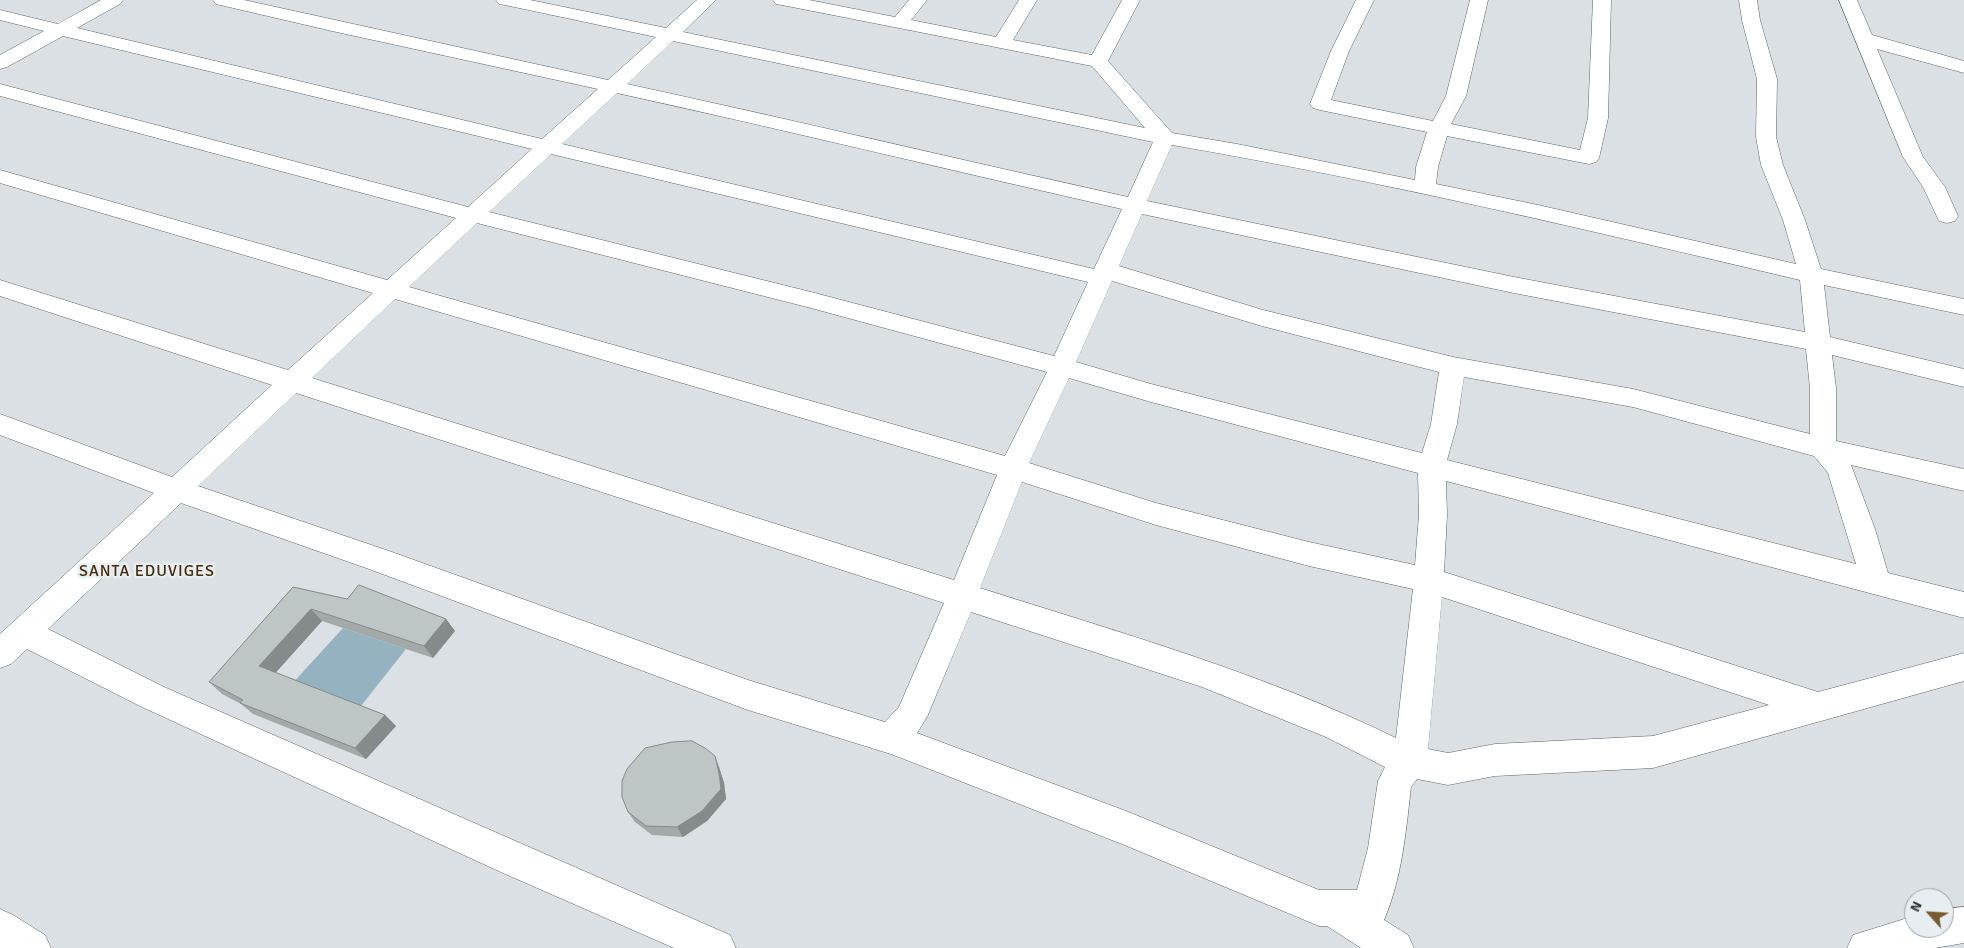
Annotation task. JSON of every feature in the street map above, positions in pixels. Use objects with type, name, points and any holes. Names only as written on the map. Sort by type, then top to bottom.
[{"type":"street","points":[[0,63],[114,0]]},
{"type":"street","points":[[222,0],[332,26],[613,86],[1224,225],[1514,285],[1818,343],[1964,378]]},
{"type":"street","points":[[505,0],[1165,138],[1237,150],[1538,212],[1964,307]]},
{"type":"street","points":[[707,0],[8,645],[153,697],[717,948]]},
{"type":"street","points":[[898,24],[918,0]]},
{"type":"street","points":[[1001,44],[1028,0]]},
{"type":"street","points":[[1098,62],[1131,0]]},
{"type":"street","points":[[1365,0],[1340,51],[1320,104],[1589,158],[1598,118],[1602,0]]},
{"type":"street","points":[[1425,189],[1427,166],[1439,127],[1456,96],[1467,56],[1478,0]]},
{"type":"street","points":[[1748,0],[1751,20],[1767,79],[1766,137],[1772,166],[1794,220],[1811,274],[1823,388],[1823,448],[1840,469],[1861,529],[1876,582]]},
{"type":"street","points":[[1848,0],[1913,157],[1934,187],[1947,216]]},
{"type":"street","points":[[796,1],[898,24],[1098,62],[1165,138]]},
{"type":"street","points":[[0,15],[547,147],[1136,281],[1262,318],[1454,366],[1531,382],[1633,398],[1823,448],[1964,480]]},
{"type":"street","points":[[1864,39],[1964,67]]},
{"type":"street","points":[[0,90],[473,215],[1062,366],[1151,393],[1964,605]]},
{"type":"street","points":[[891,739],[911,717],[962,597],[1013,469],[1062,366],[1165,138]]},
{"type":"street","points":[[0,176],[1013,469],[1156,514],[1309,554],[1428,580],[1816,706]]},
{"type":"street","points":[[0,288],[1207,674],[1338,726],[1410,762],[1448,769],[1495,760],[1653,752],[1964,667]]},
{"type":"street","points":[[0,424],[176,490],[379,560],[748,695],[891,739],[1126,828],[1319,908],[1371,908],[1386,848],[1395,781],[1410,762],[1433,515],[1432,466],[1444,424],[1454,366]]},
{"type":"street","points":[[1330,908],[1395,948]]},
{"type":"street","points":[[0,928],[32,948]]},
{"type":"street","points":[[1866,948],[1904,938]]},
{"type":"shaded area","points":[[343,628],[406,649],[357,711],[291,685]]},
{"type":"building","points":[[359,585],[446,619],[424,646],[311,609],[259,666],[385,715],[355,748],[240,703],[243,700],[209,682],[293,587],[347,599]]},
{"type":"building","points":[[692,741],[715,756],[721,789],[702,811],[677,827],[646,826],[628,812],[622,797],[622,781],[627,769],[645,748],[672,742]]},
{"type":"district","name":"SANTA EDUVIGES","points":[[147,572]]}]
